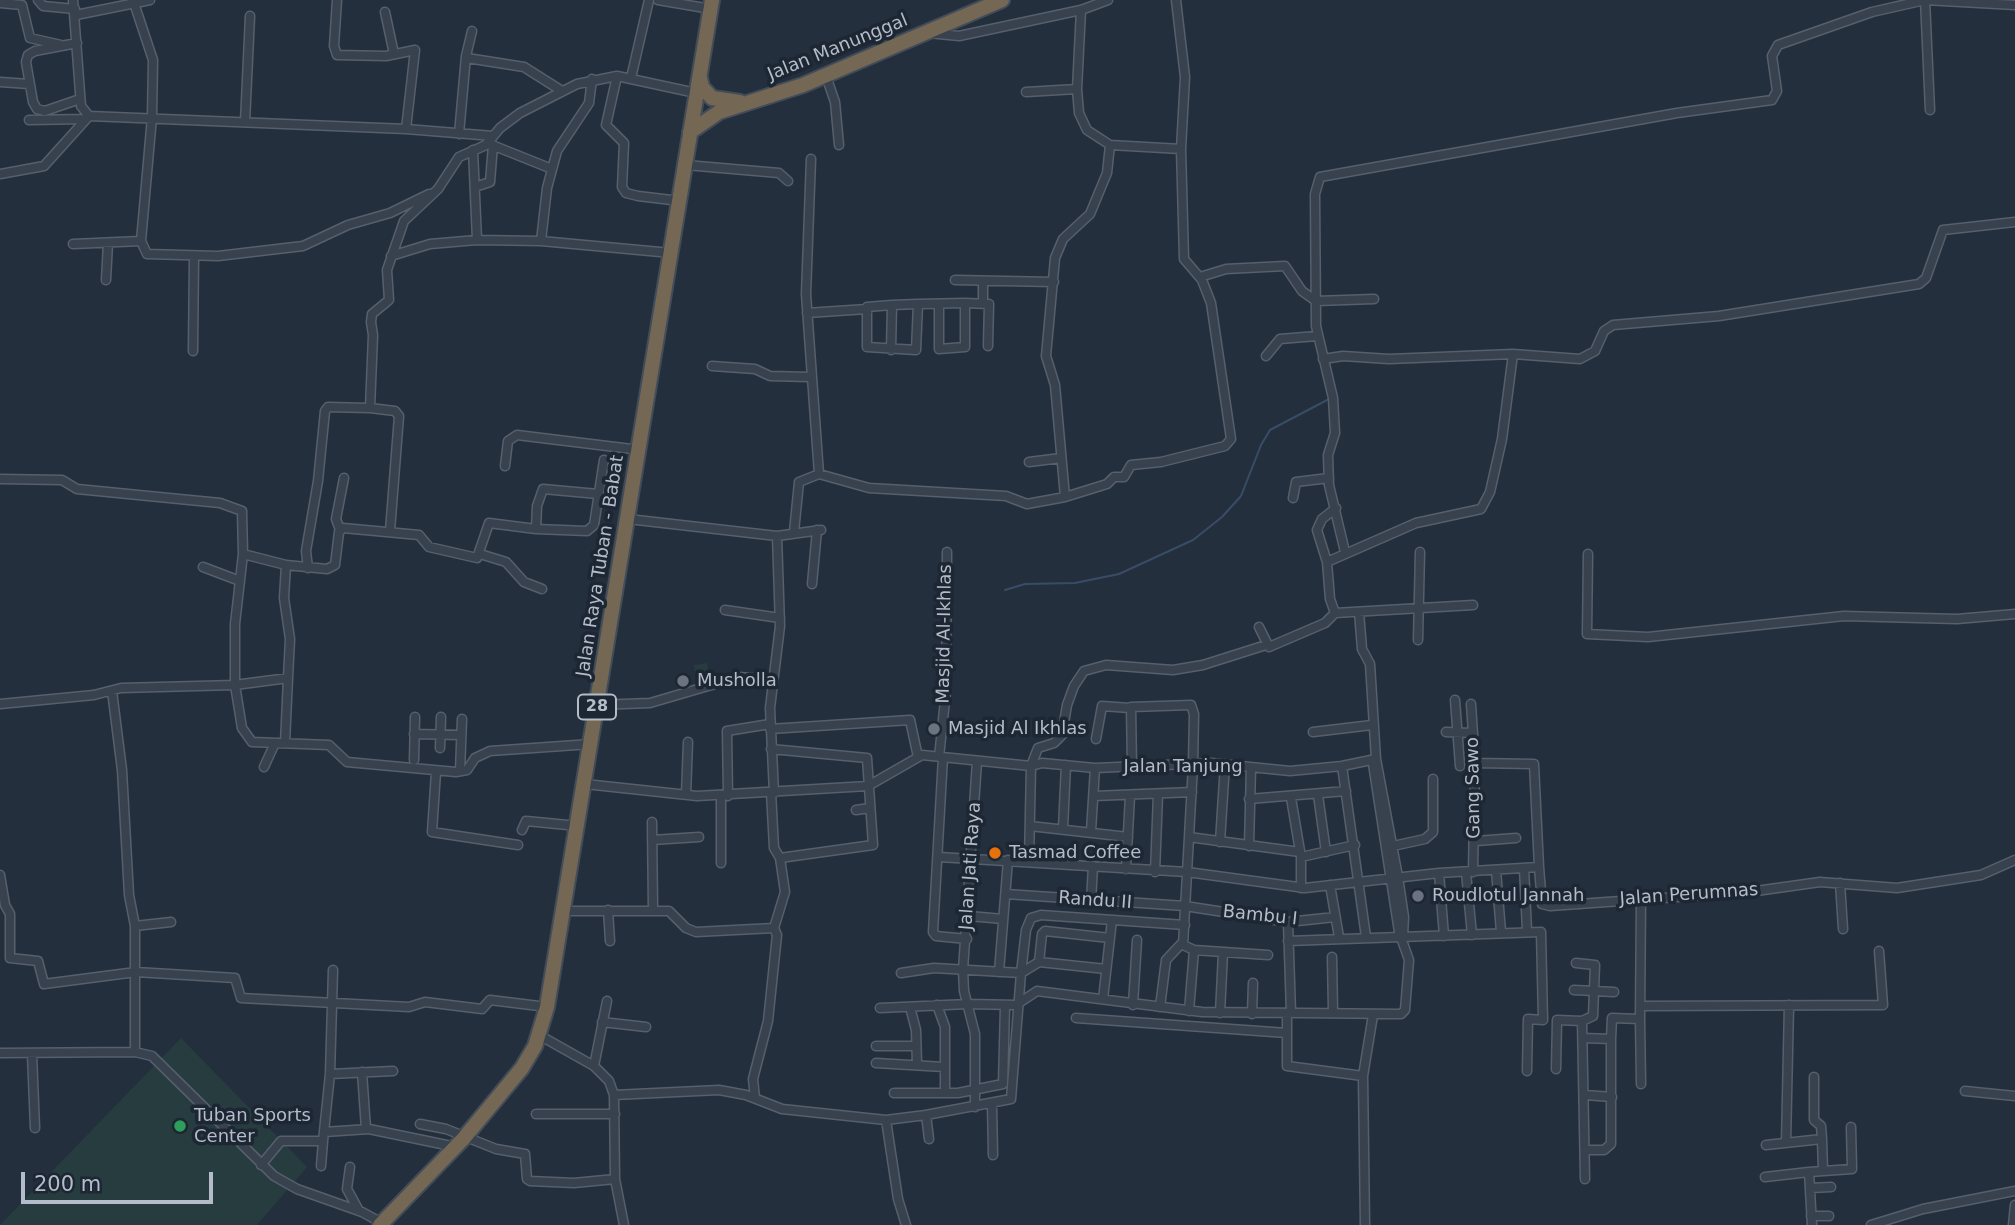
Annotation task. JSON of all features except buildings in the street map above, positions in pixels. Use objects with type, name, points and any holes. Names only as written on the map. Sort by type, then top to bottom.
[{"type":"highway","name":"Jalan Manunggal","points":[[690,132],[713,115],[826,76],[1002,0]]},
{"type":"highway","name":"28","points":[[695,99],[712,4]]},
{"type":"highway","points":[[699,77],[702,87],[712,98],[749,102]]},
{"type":"highway","name":"Jalan Raya Tuban - Babat","points":[[381,1224],[460,1142],[522,1068],[539,1035],[547,1007],[640,450],[695,99]]},
{"type":"street","points":[[38,0],[44,6],[74,8],[150,0]]},
{"type":"street","points":[[337,0],[334,46],[337,55],[394,54],[415,50],[406,129]]},
{"type":"street","points":[[631,79],[649,0]]},
{"type":"street","points":[[658,0],[712,4]]},
{"type":"street","points":[[928,33],[959,36],[1081,10],[1108,0]]},
{"type":"street","points":[[794,532],[799,482],[819,474],[869,488],[1006,496],[1027,503],[1065,497],[1107,484],[1114,477],[1124,477],[1131,465],[1161,462],[1230,442],[1212,303],[1200,277],[1184,259],[1181,149],[1185,77],[1176,0]]},
{"type":"street","points":[[1345,552],[1329,478],[1328,455],[1335,433],[1332,398],[1317,336],[1315,190],[1317,181],[1322,176],[1677,113],[1772,100],[1777,91],[1772,56],[1778,45],[1872,12],[1925,0],[2015,5]]},
{"type":"street","points":[[1925,0],[1930,110]]},
{"type":"street","points":[[134,2],[152,57],[152,117],[141,241],[144,251],[152,256],[194,257],[311,245],[336,230],[390,213],[438,190]]},
{"type":"street","points":[[0,3],[22,5],[30,38],[64,46]]},
{"type":"street","points":[[74,8],[80,99],[82,110],[87,117]]},
{"type":"street","points":[[1081,10],[1077,89],[1083,123],[1087,130],[1110,145],[1181,149]]},
{"type":"street","points":[[385,12],[394,54]]},
{"type":"street","points":[[245,122],[250,16]]},
{"type":"street","points":[[459,134],[472,31]]},
{"type":"street","points":[[77,43],[28,55],[26,62],[34,104],[41,111],[80,99]]},
{"type":"street","points":[[467,58],[501,61],[524,67],[562,91]]},
{"type":"street","points":[[617,76],[606,125],[624,144],[621,184],[625,191],[638,196],[681,198]]},
{"type":"street","points":[[370,408],[372,314],[389,300],[387,270],[391,257],[404,221],[438,190],[459,157],[491,141],[520,113],[562,91],[593,79],[617,76],[695,99]]},
{"type":"street","points":[[826,76],[835,102],[839,145]]},
{"type":"street","points":[[541,241],[544,209],[557,151],[589,103],[593,79]]},
{"type":"street","points":[[0,82],[29,84]]},
{"type":"street","points":[[1026,92],[1077,89]]},
{"type":"street","points":[[0,174],[44,166],[78,132],[87,117]]},
{"type":"street","points":[[29,120],[152,117],[406,129],[459,134],[491,141],[552,169]]},
{"type":"street","points":[[475,187],[491,182],[491,141]]},
{"type":"street","points":[[1065,497],[1055,385],[1046,356],[1058,247],[1090,214],[1107,173],[1110,145]]},
{"type":"street","points":[[473,150],[477,240]]},
{"type":"street","points":[[811,159],[805,273],[810,377],[819,474]]},
{"type":"street","points":[[685,165],[779,173],[788,181]]},
{"type":"street","points":[[1323,359],[1343,356],[1389,359],[1513,354],[1580,359],[1595,351],[1604,331],[1613,325],[1719,316],[1919,284],[1926,278],[1943,230],[2015,222]]},
{"type":"street","points":[[391,257],[430,244],[477,240],[541,241],[671,253]]},
{"type":"street","points":[[73,244],[141,241]]},
{"type":"street","points":[[106,280],[108,243]]},
{"type":"street","points":[[193,351],[194,257]]},
{"type":"street","points":[[1200,277],[1226,269],[1285,266],[1302,291],[1315,301],[1374,299]]},
{"type":"street","points":[[955,280],[1054,282]]},
{"type":"street","points":[[983,302],[984,282]]},
{"type":"street","points":[[807,313],[892,305],[983,302],[990,306],[988,346]]},
{"type":"street","points":[[939,304],[939,348],[962,349],[965,345],[965,303]]},
{"type":"street","points":[[867,309],[867,347],[916,349],[918,304]]},
{"type":"street","points":[[891,350],[892,305]]},
{"type":"street","points":[[1266,356],[1280,339],[1317,336]]},
{"type":"street","points":[[1327,562],[1345,552],[1430,518],[1481,509],[1490,492],[1502,439],[1513,354]]},
{"type":"street","points":[[712,366],[755,369],[771,376],[810,377]]},
{"type":"street","points":[[308,568],[306,551],[318,481],[325,411],[328,407],[395,411],[399,416],[390,531]]},
{"type":"street","points":[[505,466],[508,441],[517,435],[640,450]]},
{"type":"street","points":[[1030,463],[1061,458]]},
{"type":"street","points":[[340,530],[390,531],[419,535],[429,547],[471,558],[477,558],[480,554],[489,523],[536,529],[590,530],[594,525],[604,460]]},
{"type":"street","points":[[243,554],[308,568],[334,566],[340,530],[336,519],[344,478]]},
{"type":"street","points":[[1293,498],[1296,482],[1329,478]]},
{"type":"street","points":[[0,479],[62,480],[76,489],[220,503],[243,513],[243,554],[235,624],[235,685],[244,734],[252,742],[333,747],[347,762],[436,772],[460,771],[471,767],[475,758]]},
{"type":"street","points":[[536,529],[539,495],[543,489],[598,494]]},
{"type":"street","points":[[1335,613],[1330,599],[1327,562],[1317,530],[1322,519],[1336,508]]},
{"type":"street","points":[[628,519],[777,536],[819,530],[812,584]]},
{"type":"street","points":[[755,1098],[753,1079],[768,1021],[776,939],[774,928],[785,892],[780,858],[774,848],[770,727],[780,618],[777,536]]},
{"type":"street","name":"Masjid Al-Ikhlas","points":[[947,552],[946,691],[933,932],[936,936],[967,939]]},
{"type":"street","points":[[1418,640],[1420,552]]},
{"type":"street","points":[[480,554],[506,562],[524,582],[542,589]]},
{"type":"street","points":[[1588,554],[1587,634],[1648,637],[1844,616],[1956,619],[2015,614]]},
{"type":"street","points":[[264,767],[280,743],[288,678],[290,639],[284,598],[286,565]]},
{"type":"street","points":[[203,567],[240,581]]},
{"type":"street","points":[[1029,861],[1031,766],[1038,748],[1054,743],[1062,735],[1067,705],[1084,671],[1106,665],[1173,670],[1203,665],[1266,645],[1269,647],[1325,623],[1335,613],[1473,605]]},
{"type":"street","points":[[725,610],[780,618]]},
{"type":"street","points":[[880,1008],[968,1004],[1005,1006],[1021,1002],[1037,991],[1133,1005],[1220,1013],[1333,1011],[1373,1015],[1401,1014],[1405,1010],[1409,960],[1403,935],[1399,932],[1393,846],[1376,759],[1370,664],[1362,649],[1359,612]]},
{"type":"street","points":[[1259,627],[1266,645]]},
{"type":"street","points":[[597,705],[650,703],[739,677],[773,680]]},
{"type":"street","points":[[0,704],[112,691],[125,687],[235,685],[288,678]]},
{"type":"street","points":[[112,691],[121,759],[129,895],[135,926],[135,1052]]},
{"type":"street","points":[[1455,700],[1460,766]]},
{"type":"street","points":[[1096,739],[1102,706],[1130,708],[1139,704],[1191,705],[1194,714],[1185,925],[1182,943],[1166,960],[1160,1007]]},
{"type":"street","name":"Gang Sawo","points":[[1471,704],[1476,841],[1470,872],[1472,935]]},
{"type":"street","points":[[1130,708],[1132,767]]},
{"type":"street","points":[[414,760],[415,717]]},
{"type":"street","points":[[440,748],[441,717]]},
{"type":"street","points":[[460,771],[461,719]]},
{"type":"street","points":[[585,784],[686,795],[725,796],[868,786],[918,757],[910,720],[727,731],[725,796],[722,863]]},
{"type":"street","points":[[1312,732],[1372,725]]},
{"type":"street","points":[[1446,732],[1473,733]]},
{"type":"street","points":[[414,734],[461,735]]},
{"type":"street","points":[[686,795],[688,742]]},
{"type":"street","points":[[461,757],[475,758],[490,751],[509,749],[591,744]]},
{"type":"street","points":[[771,749],[864,756],[868,760],[873,845],[780,858]]},
{"type":"street","name":"Jalan Tanjung","points":[[918,757],[1031,766],[1042,763],[1095,768],[1225,764],[1290,771],[1342,766],[1376,759]]},
{"type":"street","points":[[1376,759],[1373,764],[1396,878]]},
{"type":"street","name":"Jalan Jati Raya","points":[[975,1107],[972,1090],[975,1034],[963,970],[973,860],[977,761]]},
{"type":"street","points":[[1220,842],[1225,764]]},
{"type":"street","points":[[939,857],[1187,872],[1301,888],[1439,873],[1539,867],[1534,764],[1475,764]]},
{"type":"street","points":[[1063,828],[1066,765]]},
{"type":"street","points":[[1342,766],[1366,937]]},
{"type":"street","points":[[1249,846],[1251,767]]},
{"type":"street","points":[[1091,831],[1095,768]]},
{"type":"street","points":[[436,772],[432,832],[518,845]]},
{"type":"street","points":[[1393,846],[1425,839],[1433,832],[1433,779]]},
{"type":"street","points":[[1249,799],[1291,798],[1346,791]]},
{"type":"street","points":[[1094,796],[1192,792]]},
{"type":"street","points":[[1155,872],[1158,794]]},
{"type":"street","points":[[1318,795],[1326,852]]},
{"type":"street","points":[[1126,869],[1130,796]]},
{"type":"street","points":[[1291,798],[1300,855],[1301,888]]},
{"type":"street","points":[[856,810],[870,808]]},
{"type":"street","points":[[522,830],[526,821],[578,826]]},
{"type":"street","points":[[652,822],[653,911]]},
{"type":"street","points":[[1030,826],[1128,837]]},
{"type":"street","points":[[652,840],[699,837]]},
{"type":"street","points":[[1189,837],[1300,855],[1355,845]]},
{"type":"street","points":[[1476,841],[1516,838]]},
{"type":"street","points":[[999,972],[1008,860]]},
{"type":"street","name":"Jalan Perumnas","points":[[1539,867],[1544,905],[1749,892],[1820,881],[1886,889],[1912,887],[1993,872],[2015,860]]},
{"type":"street","points":[[1091,901],[1093,866]]},
{"type":"street","points":[[1524,868],[1527,931]]},
{"type":"street","points":[[1496,870],[1501,932]]},
{"type":"street","points":[[1439,873],[1444,936]]},
{"type":"street","points":[[0,875],[10,916],[10,958],[38,961],[44,984],[136,972],[235,978],[241,998],[409,1007],[425,1002],[482,1009],[490,1000],[547,1007]]},
{"type":"street","points":[[1840,883],[1843,929]]},
{"type":"street","points":[[1330,885],[1339,937]]},
{"type":"street","name":"Randu II","points":[[1006,894],[1185,906]]},
{"type":"street","points":[[1641,898],[1641,1084]]},
{"type":"street","name":"Bambu I","points":[[1185,906],[1288,922],[1335,917]]},
{"type":"street","points":[[608,910],[610,941]]},
{"type":"street","points":[[564,911],[673,912],[682,925],[695,932],[774,928]]},
{"type":"street","points":[[614,1095],[719,1090],[755,1098],[789,1110],[886,1120],[1010,1100],[1013,1093],[1026,930],[1031,918],[1041,915],[1185,925]]},
{"type":"street","points":[[969,916],[1003,919]]},
{"type":"street","points":[[1103,999],[1112,920]]},
{"type":"street","points":[[135,926],[171,922]]},
{"type":"street","points":[[1288,922],[1287,1066],[1363,1076]]},
{"type":"street","points":[[1039,962],[1042,934],[1045,931],[1110,938]]},
{"type":"street","points":[[1288,941],[1527,931],[1542,934],[1543,1020]]},
{"type":"street","points":[[1133,1005],[1137,940]]},
{"type":"street","points":[[1182,943],[1184,947],[1194,950],[1268,955]]},
{"type":"street","points":[[1189,1011],[1194,950]]},
{"type":"street","points":[[1642,1006],[1883,1005],[1880,951]]},
{"type":"street","points":[[1220,1013],[1223,953]]},
{"type":"street","points":[[1332,957],[1333,1011]]},
{"type":"street","points":[[901,973],[934,968],[1021,974],[1039,962],[1106,969]]},
{"type":"street","points":[[1576,963],[1595,965],[1593,1016]]},
{"type":"street","points":[[321,1166],[330,1074],[333,970]]},
{"type":"street","points":[[1252,1014],[1253,983]]},
{"type":"street","points":[[1574,990],[1614,992]]},
{"type":"street","points":[[594,1066],[607,1001]]},
{"type":"street","points":[[937,1005],[945,1027],[945,1093]]},
{"type":"street","points":[[1786,1143],[1789,1005]]},
{"type":"street","points":[[894,1094],[945,1093],[1004,1083],[1005,1006]]},
{"type":"street","points":[[910,1007],[917,1064]]},
{"type":"street","points":[[1365,1225],[1363,1076],[1373,1015]]},
{"type":"street","points":[[1527,1071],[1528,1019],[1582,1021],[1593,1016],[1640,1019]]},
{"type":"street","points":[[1076,1018],[1287,1033]]},
{"type":"street","points":[[1585,1150],[1610,1147],[1612,1018]]},
{"type":"street","points":[[1556,1069],[1557,1020]]},
{"type":"street","points":[[1582,1021],[1585,1179]]},
{"type":"street","points":[[602,1022],[646,1027]]},
{"type":"street","points":[[539,1035],[602,1072],[614,1095],[615,1179],[624,1225]]},
{"type":"street","points":[[1583,1038],[1611,1039]]},
{"type":"street","points":[[876,1046],[916,1046]]},
{"type":"street","points":[[0,1053],[135,1052],[152,1056],[261,1165],[286,1184],[359,1212],[381,1224]]},
{"type":"street","points":[[32,1054],[35,1128]]},
{"type":"street","points":[[876,1063],[944,1067]]},
{"type":"street","points":[[330,1074],[393,1071]]},
{"type":"street","points":[[362,1072],[366,1129]]},
{"type":"street","points":[[1814,1077],[1814,1123],[1821,1124],[1823,1171]]},
{"type":"street","points":[[1965,1091],[2015,1096]]},
{"type":"street","points":[[1585,1096],[1612,1097]]},
{"type":"street","points":[[992,1104],[993,1155]]},
{"type":"street","points":[[536,1114],[615,1114]]},
{"type":"street","points":[[926,1115],[929,1139]]},
{"type":"street","points":[[886,1120],[898,1199],[906,1225]]},
{"type":"street","points":[[420,1124],[446,1129],[460,1142]]},
{"type":"street","points":[[1765,1177],[1852,1169],[1851,1127]]},
{"type":"street","points":[[261,1165],[281,1142],[366,1129],[525,1154],[526,1175],[530,1181],[574,1183],[615,1179]]},
{"type":"street","points":[[1766,1145],[1822,1139]]},
{"type":"street","points":[[350,1167],[346,1189],[359,1212]]},
{"type":"street","points":[[1809,1172],[1812,1221],[1829,1216]]},
{"type":"street","points":[[1810,1188],[1831,1187]]},
{"type":"street","points":[[1871,1225],[1923,1209],[2015,1191]]},
{"type":"street","points":[[2013,1225],[2015,1205]]},
{"type":"green space","points":[[707,663],[710,682],[697,683],[694,665]]},
{"type":"green space","name":"Tuban Sports Center","points":[[181,1038],[307,1167],[257,1225],[0,1225]]},
{"type":"waterway","points":[[1005,590],[1025,584],[1075,583],[1119,574],[1193,540],[1222,517],[1241,496],[1261,445],[1270,430],[1329,399]]},
{"type":"place","name":"Musholla","points":[[683,681]]},
{"type":"place","name":"Masjid Al Ikhlas","points":[[934,729]]},
{"type":"place","name":"Tasmad Coffee","points":[[995,853]]},
{"type":"place","name":"Roudlotul Jannah","points":[[1418,896]]},
{"type":"place","name":"Tuban Sports Center","points":[[180,1126]]}]
